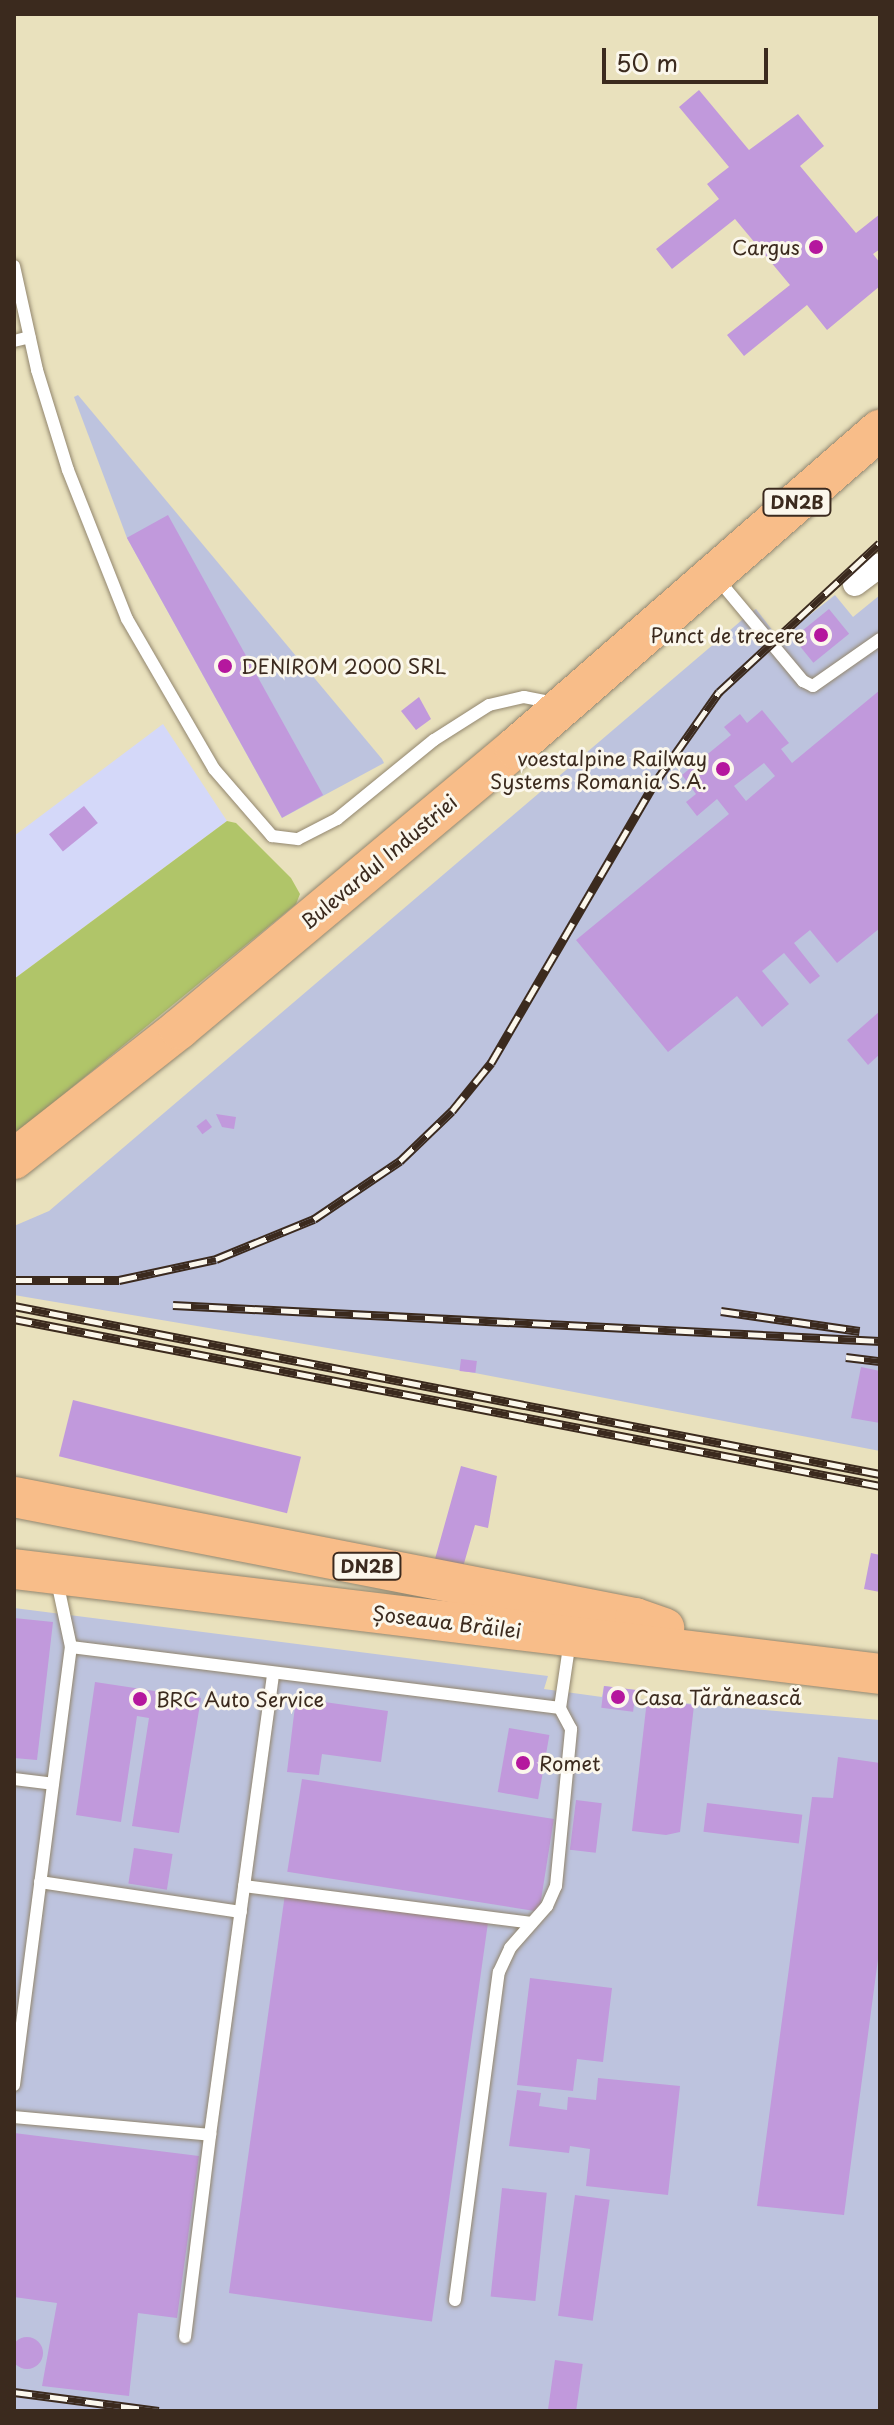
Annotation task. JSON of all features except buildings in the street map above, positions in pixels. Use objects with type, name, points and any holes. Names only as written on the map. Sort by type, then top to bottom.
[{"type":"main road","name":"Bulevardul Industriei","points":[[14,1159],[179,1029],[564,706],[880,430]]},
{"type":"main road","name":"DN2B","points":[[14,1497],[635,1618],[714,1652]]},
{"type":"main road","name":"Șoseaua Brăilei","points":[[14,1569],[880,1674]]},
{"type":"street","points":[[855,584],[880,565]]},
{"type":"lane","points":[[14,266],[30,337],[68,470],[127,619],[214,769],[272,836],[298,839],[337,819],[434,740],[489,705],[524,697],[564,706]]},
{"type":"lane","points":[[14,341],[30,337]]},
{"type":"lane","points":[[714,575],[803,681],[813,686],[824,683],[880,639]]},
{"type":"lane","points":[[14,2085],[71,1647],[55,1574]]},
{"type":"lane","points":[[455,2300],[499,1972],[510,1948],[532,1923],[556,1886],[571,1729],[560,1708],[570,1637]]},
{"type":"lane","points":[[71,1647],[560,1708]]},
{"type":"lane","points":[[185,2337],[273,1673]]},
{"type":"lane","points":[[14,1779],[53,1784]]},
{"type":"lane","points":[[40,1882],[241,1912]]},
{"type":"lane","points":[[244,1886],[532,1923]]},
{"type":"lane","points":[[14,1970],[29,1972]]},
{"type":"lane","points":[[14,2117],[210,2135]]},
{"type":"shaded area","points":[[78,395],[384,763],[282,818],[127,538],[74,397]]},
{"type":"shaded area","points":[[835,595],[853,617],[880,595],[880,1451],[475,1373],[14,1295],[14,1226],[49,1211],[749,614],[756,609],[779,639]]},
{"type":"shaded area","points":[[163,724],[227,821],[14,979],[14,836]]},
{"type":"shaded area","points":[[14,1608],[548,1676],[544,1689],[602,1697],[604,1686],[636,1690],[636,1699],[880,1720],[880,2411],[14,2411]]},
{"type":"green space","points":[[227,821],[236,823],[291,878],[300,894],[296,904],[14,1135],[14,979]]},
{"type":"railway","points":[[14,1280],[119,1280],[216,1259],[314,1219],[400,1161],[452,1111],[491,1063],[654,784],[719,692],[880,543]]},
{"type":"railway","points":[[173,1305],[880,1341]]},
{"type":"railway","points":[[14,1306],[880,1474]]},
{"type":"railway","points":[[721,1311],[860,1331]]},
{"type":"railway","points":[[14,1319],[880,1486]]},
{"type":"railway","points":[[846,1357],[880,1361]]},
{"type":"railway","points":[[14,2392],[159,2411]]},
{"type":"place","name":"Cargus","points":[[816,247]]},
{"type":"place","name":"Punct de trecere","points":[[821,635]]},
{"type":"place","name":"DENIROM 2000 SRL","points":[[225,666]]},
{"type":"place","name":"voestalpine Railway Systems Romania S.A.","points":[[723,769]]},
{"type":"place","name":"Casa Tărănească","points":[[618,1697]]},
{"type":"place","name":"BRC Auto Service","points":[[140,1699]]},
{"type":"place","name":"Romet","points":[[523,1763]]}]
